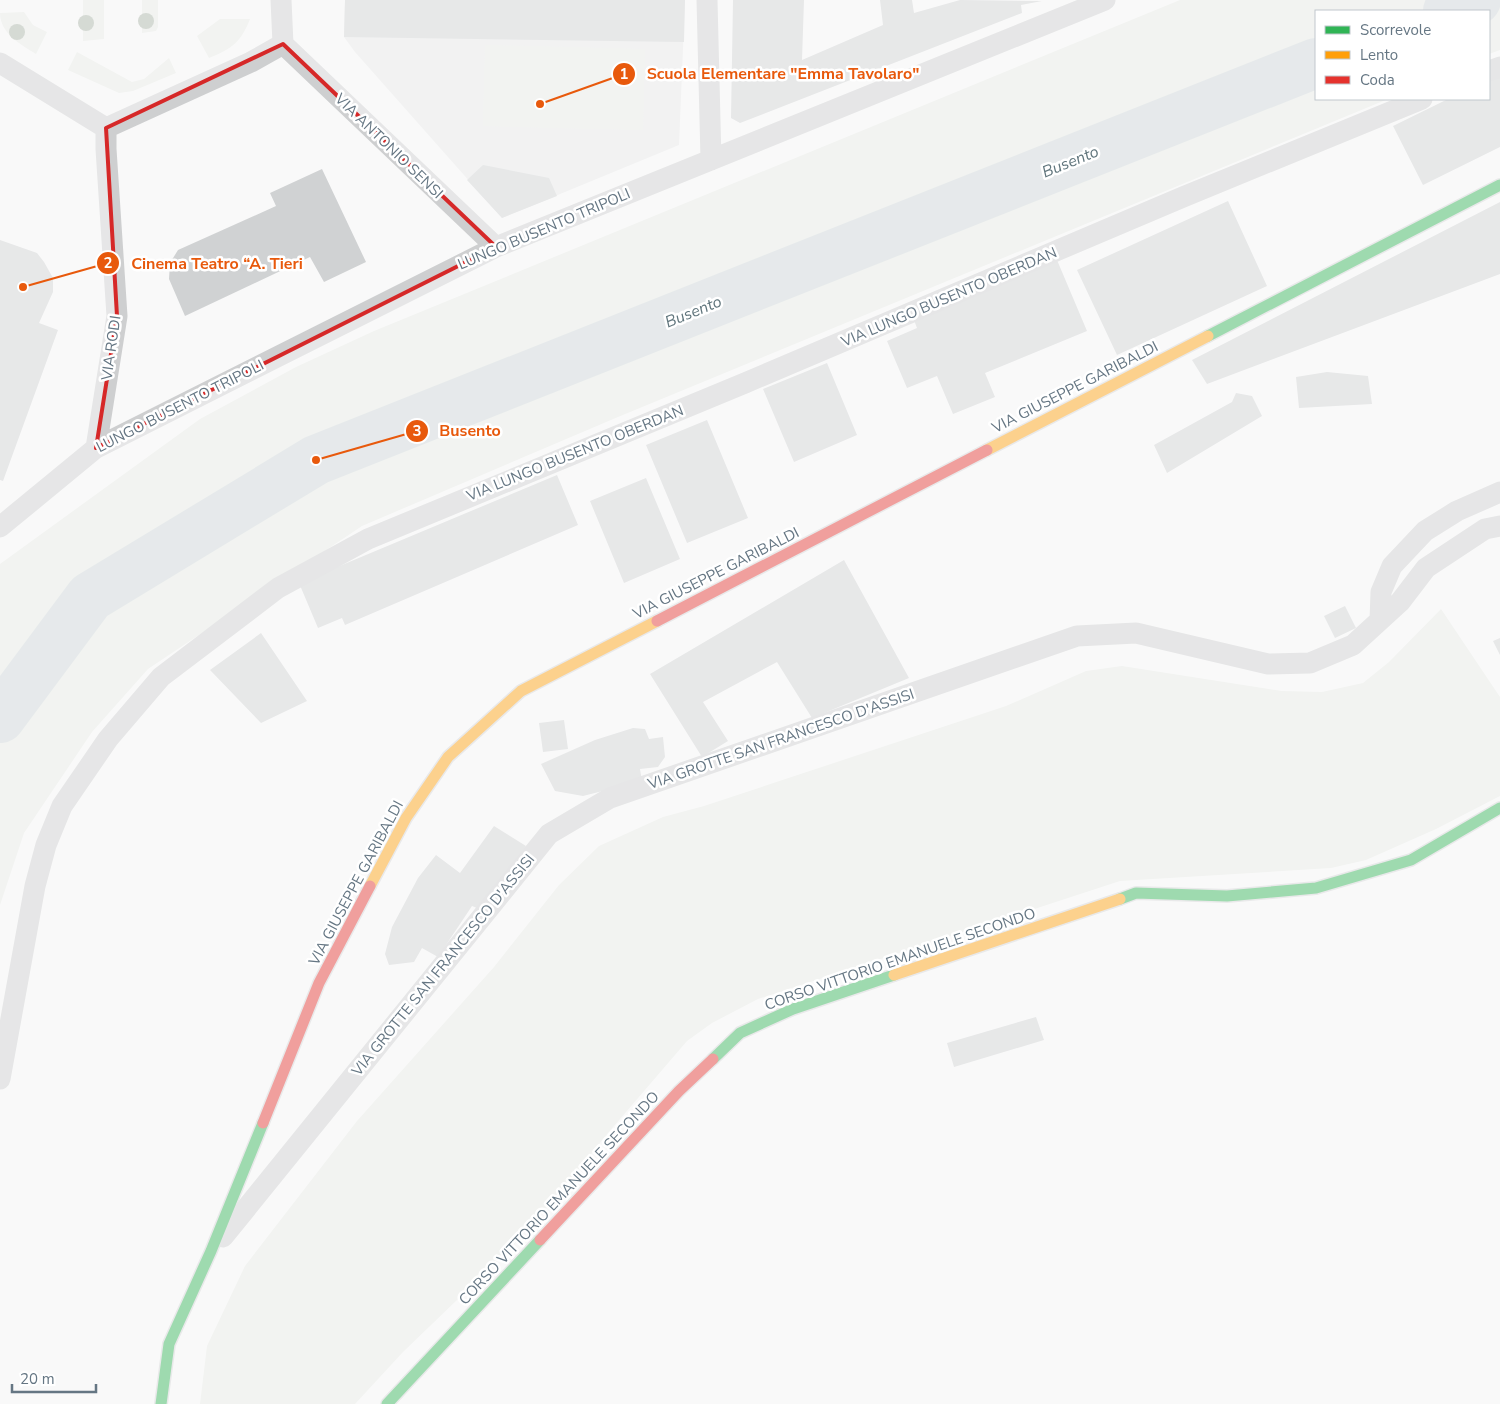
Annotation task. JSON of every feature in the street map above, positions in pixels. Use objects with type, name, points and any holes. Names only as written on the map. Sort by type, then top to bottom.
[{"type":"street","points":[[0,64],[106,128],[251,62],[283,44],[281,0]]},
{"type":"street","points":[[707,0],[711,160]]},
{"type":"street","name":"LUNGO BUSENTO TRIPOLI","points":[[0,527],[96,448],[496,247],[1096,2]]},
{"type":"street","name":"VIA ANTONIO SENSI","points":[[283,44],[496,247]]},
{"type":"street","name":"VIA LUNGO BUSENTO OBERDAN","points":[[0,1079],[35,886],[46,845],[62,806],[108,739],[161,677],[278,588],[368,539],[736,387],[1183,197],[1420,100]]},
{"type":"street","name":"VIA RODI","points":[[96,448],[117,316],[106,128]]},
{"type":"street","name":"VIA GIUSEPPE GARIBALDI","points":[[161,1404],[169,1344],[211,1251],[319,983],[406,818],[448,756],[521,691],[1500,184]]},
{"type":"street","points":[[1380,620],[1381,592],[1392,566],[1425,532],[1457,511],[1500,492]]},
{"type":"street","name":"VIA GROTTE SAN FRANCESCO D'ASSISI","points":[[211,1251],[549,834],[610,798],[1077,636],[1136,633],[1268,664],[1310,663],[1353,645],[1400,602],[1426,568],[1485,529],[1500,526]]},
{"type":"street","name":"CORSO VITTORIO EMANUELE SECONDO","points":[[387,1404],[679,1091],[740,1034],[793,1009],[1136,893],[1227,896],[1316,888],[1411,860],[1500,808]]},
{"type":"highlighted area","points":[[283,44],[496,247],[96,448],[117,316],[106,128]]},
{"type":"shaded area","points":[[83,0],[104,0],[104,39],[83,41]]},
{"type":"shaded area","points":[[142,0],[158,0],[158,27],[156,31],[142,33]]},
{"type":"shaded area","points":[[345,0],[685,0],[679,145],[502,218],[355,52],[344,37]]},
{"type":"shaded area","points":[[1180,0],[1500,0],[1500,50],[1490,54],[1490,10],[1315,10],[1315,100],[1386,100],[618,417],[362,526],[148,669],[92,732],[24,833],[0,905],[0,564],[200,419],[296,367],[374,331]]},
{"type":"shaded area","points":[[24,12],[33,25],[47,32],[36,54],[12,37],[3,26],[1,20],[0,13]]},
{"type":"shaded area","points":[[220,19],[250,19],[243,34],[235,44],[209,58],[197,36]]},
{"type":"shaded area","points":[[485,45],[645,49],[643,130],[483,126]]},
{"type":"shaded area","points":[[77,52],[132,82],[144,79],[169,58],[176,73],[133,91],[119,93],[68,70]]},
{"type":"shaded area","points":[[1441,609],[1500,697],[1500,796],[1436,829],[1366,860],[1331,868],[1120,881],[758,999],[712,1023],[687,1041],[608,1133],[559,1194],[510,1249],[403,1352],[355,1404],[200,1404],[207,1346],[245,1266],[357,1121],[494,967],[559,885],[599,846],[663,817],[704,806],[1006,706],[1086,671],[1122,666],[1282,691],[1322,692],[1363,683],[1389,662]]},
{"type":"building","points":[[345,0],[685,0],[684,42],[344,37]]},
{"type":"building","points":[[733,0],[804,0],[802,60],[883,25],[880,0],[912,0],[914,13],[960,0],[1042,1],[1021,5],[1022,13],[740,123],[731,118]]},
{"type":"building","points":[[1500,73],[1500,147],[1423,185],[1393,126],[1446,100],[1490,100],[1490,78]]},
{"type":"building","points":[[483,165],[549,178],[557,196],[502,218],[467,180]]},
{"type":"building","points":[[322,169],[366,262],[324,282],[310,257],[185,316],[169,279],[170,263],[178,250],[276,206],[270,193]]},
{"type":"building","points":[[1228,201],[1267,286],[1117,355],[1077,270]]},
{"type":"building","points":[[1500,202],[1500,274],[1207,384],[1192,360]]},
{"type":"building","points":[[0,240],[37,253],[44,262],[53,278],[53,292],[39,323],[58,330],[3,481],[0,480]]},
{"type":"building","points":[[1057,260],[1087,331],[985,373],[995,397],[953,414],[937,376],[907,388],[887,341],[917,328],[914,320]]},
{"type":"building","points":[[827,363],[857,435],[794,462],[763,389]]},
{"type":"building","points":[[1327,372],[1368,376],[1372,404],[1299,408],[1296,377]]},
{"type":"building","points":[[1236,393],[1252,396],[1262,416],[1167,473],[1154,445],[1232,402]]},
{"type":"building","points":[[707,420],[748,518],[687,543],[646,445]]},
{"type":"building","points":[[557,475],[578,525],[345,625],[342,618],[318,628],[299,583]]},
{"type":"building","points":[[646,478],[680,559],[624,583],[590,501]]},
{"type":"building","points":[[844,560],[909,678],[812,718],[777,662],[703,702],[728,741],[702,757],[650,674]]},
{"type":"building","points":[[1345,606],[1356,628],[1335,638],[1324,616]]},
{"type":"building","points":[[261,633],[307,701],[261,723],[210,670]]},
{"type":"building","points":[[1500,638],[1500,655],[1493,641]]},
{"type":"building","points":[[564,720],[568,749],[543,752],[539,723]]},
{"type":"building","points":[[633,728],[645,729],[649,739],[663,737],[665,757],[658,767],[640,769],[642,781],[583,796],[555,791],[541,764],[595,740]]},
{"type":"building","points":[[494,826],[526,846],[482,910],[472,906],[438,957],[422,948],[414,962],[389,965],[385,954],[392,927],[418,878],[436,855],[460,873]]},
{"type":"building","points":[[1036,1017],[1044,1040],[954,1067],[947,1043]]},
{"type":"waterway","name":"Busento","points":[[1451,10],[1476,0]]},
{"type":"waterway","name":"Busento","points":[[0,718],[90,597],[316,460],[1315,63]]},
{"type":"traffic: fast","points":[[1208,336],[1500,185]]},
{"type":"traffic: fast","points":[[1120,899],[1136,893],[1227,896],[1316,888],[1411,860],[1500,808]]},
{"type":"traffic: fast","points":[[713,1059],[740,1033],[793,1009],[894,975]]},
{"type":"traffic: fast","points":[[161,1404],[169,1344],[211,1251],[263,1123]]},
{"type":"traffic: fast","points":[[387,1404],[540,1240]]},
{"type":"traffic: slow","points":[[987,450],[1208,336]]},
{"type":"traffic: slow","points":[[370,886],[406,818],[448,757],[521,691],[657,621]]},
{"type":"traffic: slow","points":[[894,975],[1120,899]]},
{"type":"traffic: jam","points":[[657,621],[987,450]]},
{"type":"traffic: jam","points":[[263,1123],[319,983],[370,886]]},
{"type":"traffic: jam","points":[[540,1240],[679,1091],[713,1059]]},
{"type":"place","name":"Scuola Elementare \"Emma Tavolaro\"","points":[[540,104]]},
{"type":"place","name":"Cinema Teatro “A. Tieri","points":[[23,287]]},
{"type":"place","name":"Busento","points":[[316,460]]}]
